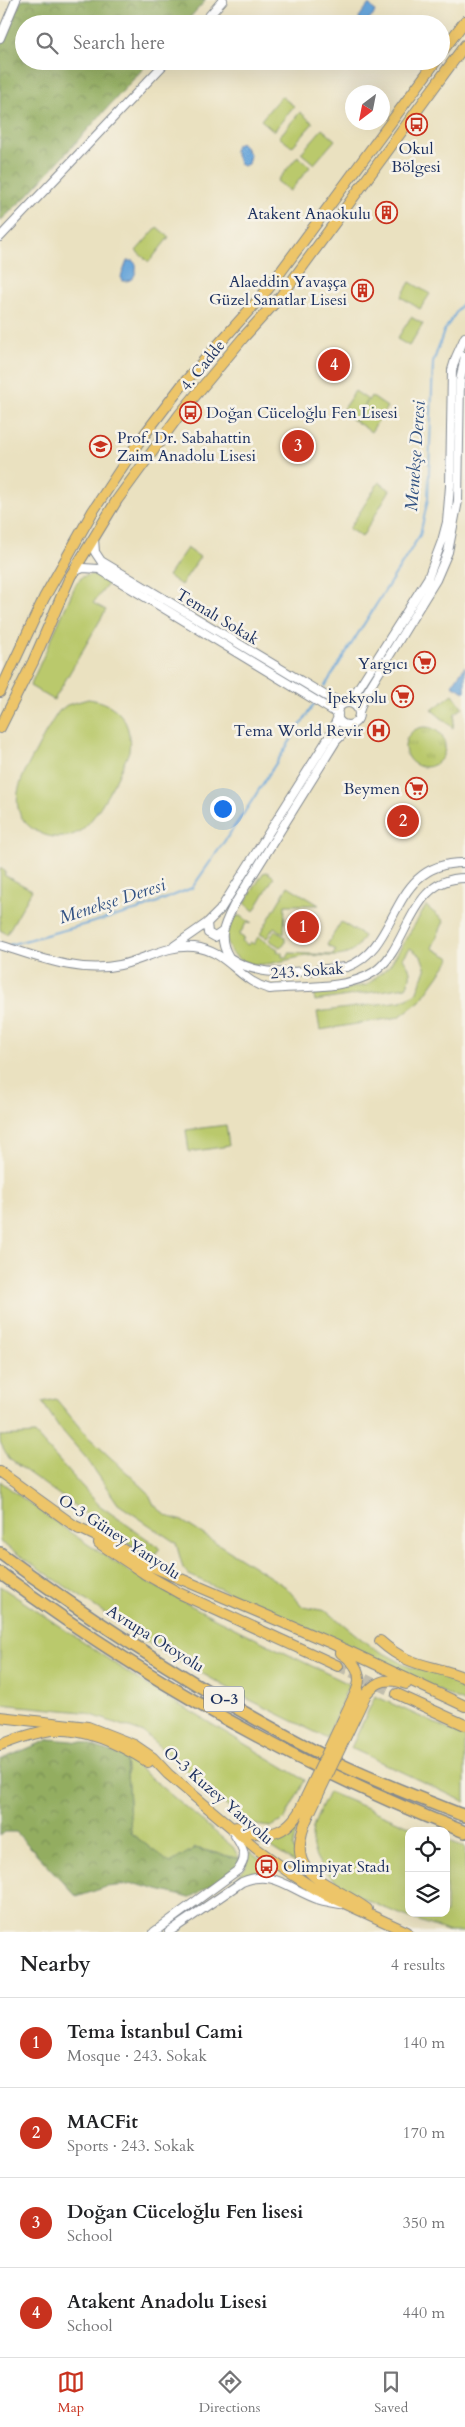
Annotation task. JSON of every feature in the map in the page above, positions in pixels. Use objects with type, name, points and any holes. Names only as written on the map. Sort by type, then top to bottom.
[{"type":"highway","name":"Avrupa Otoyolu","points":[[0,1553],[154,1657],[252,1716],[342,1765],[465,1816]]},
{"type":"highway","name":"Avrupa Otoyolu","points":[[0,1573],[143,1669],[231,1721],[343,1782],[465,1832]]},
{"type":"main road","points":[[450,41],[465,20]]},
{"type":"main road","name":"4. Cadde","points":[[450,65],[465,44]]},
{"type":"main road","name":"4. Cadde","points":[[0,692],[44,598],[93,511],[138,443],[183,384],[268,290],[429,70]]},
{"type":"main road","name":"4. Cadde","points":[[0,728],[73,572],[117,500],[172,425],[243,338],[282,296],[446,70]]},
{"type":"main road","name":"O-3 Güney Yanyolu","points":[[0,1472],[73,1526],[147,1575],[179,1593],[338,1666]]},
{"type":"main road","points":[[73,1526],[113,1544],[153,1567],[299,1630],[465,1706]]},
{"type":"main road","points":[[299,1630],[343,1654],[355,1664],[362,1692]]},
{"type":"main road","points":[[380,1641],[395,1655],[418,1665],[465,1678]]},
{"type":"main road","points":[[386,1924],[364,1907],[317,1878],[303,1865],[300,1844],[304,1814],[362,1692],[382,1681],[398,1681],[465,1706]]},
{"type":"main road","points":[[397,1694],[465,1724]]},
{"type":"main road","name":"O-3 Kuzey Yanyolu","points":[[0,1717],[88,1726],[134,1745],[153,1758],[168,1774],[286,1870],[316,1890],[347,1906],[407,1932]]},
{"type":"main road","points":[[0,1745],[34,1733],[54,1730],[80,1734],[104,1739],[137,1755],[168,1774]]},
{"type":"main road","points":[[230,1826],[256,1834],[272,1834],[285,1828],[304,1814]]},
{"type":"street","points":[[0,38],[16,0]]},
{"type":"street","points":[[210,15],[223,0]]},
{"type":"street","points":[[0,237],[159,70]]},
{"type":"street","points":[[151,955],[178,944],[207,923],[220,910],[329,737],[340,707],[347,703],[428,578],[447,522],[450,486],[452,370],[465,337]]},
{"type":"street","points":[[229,957],[223,947],[222,932],[234,905],[336,741],[358,720],[364,697],[436,580],[448,552],[458,501],[460,380],[465,356]]},
{"type":"street","name":"Temalı Sokak","points":[[95,537],[94,552],[101,561],[326,696],[347,703]]},
{"type":"street","points":[[73,572],[82,568],[99,570],[338,715],[344,724],[352,724]]},
{"type":"street","points":[[347,703],[356,706],[359,712]]},
{"type":"street","points":[[443,864],[465,859]]},
{"type":"street","name":"243. Sokak","points":[[178,944],[197,944],[229,957],[248,969],[267,972],[346,967],[365,957],[415,881],[428,870],[443,864],[465,863]]},
{"type":"street","name":"243. Sokak","points":[[0,946],[58,963],[88,967],[119,965],[178,947],[200,948],[222,957],[250,981],[270,989],[344,983],[375,971],[383,964],[431,888],[451,878],[465,878]]},
{"type":"street","points":[[399,905],[399,910],[403,915],[413,914]]},
{"type":"street","points":[[388,923],[398,922],[402,932]]},
{"type":"street","points":[[207,923],[206,929],[211,935],[215,937],[222,932]]},
{"type":"street","points":[[154,1932],[238,1870],[243,1864],[246,1858],[244,1851],[230,1826]]},
{"type":"street","points":[[169,1932],[242,1882],[263,1876],[273,1878],[320,1900],[347,1906]]},
{"type":"green space","points":[[22,0],[206,0],[192,15],[15,15],[15,70],[142,70],[28,195],[0,221],[0,48],[8,25]]},
{"type":"green space","points":[[281,96],[294,106],[274,131],[261,120]]},
{"type":"green space","points":[[300,112],[313,123],[292,147],[279,137]]},
{"type":"green space","points":[[322,129],[335,140],[314,164],[301,153]]},
{"type":"green space","points":[[298,156],[310,167],[290,191],[277,181]]},
{"type":"green space","points":[[157,227],[169,237],[149,262],[136,251]]},
{"type":"green space","points":[[410,282],[430,294],[420,309],[401,297]]},
{"type":"green space","points":[[411,317],[423,324],[409,346],[397,339]]},
{"type":"green space","points":[[355,391],[368,400],[354,421],[341,412]]},
{"type":"green space","points":[[371,396],[387,407],[371,432],[355,421]]},
{"type":"green space","points":[[379,482],[390,490],[362,537],[349,529]]},
{"type":"green space","points":[[187,548],[200,557],[181,585],[168,576]]},
{"type":"green space","points":[[92,574],[108,584],[93,603],[106,610],[54,700],[30,686],[76,584],[82,577]]},
{"type":"green space","points":[[453,694],[463,708],[455,713],[453,728],[432,710]]},
{"type":"green space","points":[[88,699],[107,704],[121,715],[128,731],[129,751],[101,806],[80,831],[65,837],[45,835],[28,825],[21,816],[18,806],[20,783],[30,761],[59,711],[67,705]]},
{"type":"green space","points":[[425,727],[439,733],[445,747],[439,761],[425,767],[411,761],[405,747],[411,733]]},
{"type":"green space","points":[[0,868],[6,872],[4,875],[32,890],[7,934],[0,930]]},
{"type":"green space","points":[[267,872],[274,877],[254,911],[245,903],[263,873]]},
{"type":"green space","points":[[288,886],[319,905],[285,905],[284,934],[274,927],[267,938],[260,934]]},
{"type":"green space","points":[[426,906],[444,921],[432,948],[451,958],[420,1001],[399,1017],[320,1030],[317,1012],[402,1001],[416,993],[426,970],[421,956],[410,948],[403,958],[410,972],[410,979],[406,987],[315,1001],[314,995],[367,985],[390,965]]},
{"type":"green space","points":[[236,916],[240,916],[252,923],[247,922],[239,935],[244,938],[242,941],[248,945],[250,942],[254,944],[258,937],[278,949],[277,951],[282,953],[282,957],[288,957],[289,953],[333,955],[336,950],[327,945],[341,922],[364,936],[356,948],[344,955],[307,956],[267,964],[247,963],[239,959],[228,947],[227,933]]},
{"type":"green space","points":[[275,930],[285,937],[285,943],[280,947],[269,940]]},
{"type":"green space","points":[[226,1125],[229,1146],[189,1152],[186,1130]]},
{"type":"green space","points":[[56,1399],[86,1435],[148,1492],[154,1505],[167,1516],[182,1521],[286,1587],[303,1607],[327,1611],[370,1646],[410,1667],[465,1681],[465,1703],[362,1653],[189,1575],[183,1568],[176,1543],[118,1504],[87,1459],[59,1427],[42,1402]]},
{"type":"green space","points":[[35,1434],[99,1505],[160,1548],[156,1553],[149,1556],[117,1536],[9,1459],[0,1442],[0,1436]]},
{"type":"green space","points":[[0,1481],[69,1532],[141,1578],[218,1620],[349,1684],[327,1738],[246,1698],[153,1646],[0,1542]]},
{"type":"green space","points":[[0,1586],[148,1686],[305,1780],[285,1819],[271,1827],[247,1824],[144,1733],[83,1712],[0,1704]]},
{"type":"green space","points":[[375,1696],[465,1737],[465,1802],[351,1748]]},
{"type":"green space","points":[[50,1739],[82,1742],[126,1757],[131,1833],[170,1863],[195,1848],[240,1859],[238,1868],[190,1898],[135,1884],[106,1887],[77,1897],[16,1832],[5,1832],[0,1836],[0,1760]]},
{"type":"green space","points":[[126,1757],[233,1847],[240,1859],[195,1848],[170,1864],[131,1833]]},
{"type":"green space","points":[[329,1792],[412,1827],[405,1827],[405,1916],[364,1898],[343,1886],[326,1872],[315,1855],[312,1835],[316,1818]]},
{"type":"green space","points":[[296,1828],[293,1847],[300,1866],[261,1841],[277,1838]]},
{"type":"green space","points":[[450,1841],[465,1847],[465,1932],[450,1932],[409,1917],[450,1917]]},
{"type":"green space","points":[[250,1852],[276,1872],[249,1875],[213,1896],[237,1878],[246,1866]]},
{"type":"water","points":[[369,4],[375,11],[373,15],[361,15]]},
{"type":"water","points":[[242,143],[250,155],[248,164],[243,166],[240,164],[234,151],[236,145]]},
{"type":"water","points":[[127,261],[133,261],[136,264],[136,271],[130,280],[123,281],[121,277]]},
{"type":"water","points":[[465,666],[465,692],[452,685]]},
{"type":"waterway","name":"Menekşe Deresi","points":[[325,686],[420,535],[428,499],[433,363],[444,331],[465,299]]},
{"type":"waterway","name":"Menekşe Deresi","points":[[9,945],[138,910],[192,888],[244,813],[314,704]]},
{"type":"tunnel","points":[[338,1666],[397,1694]]},
{"type":"place","name":"Okul Bölgesi","points":[[416,124]]},
{"type":"place","name":"Atakent Anaokulu","points":[[387,213]]},
{"type":"place","name":"Alaeddin Yavaşça Güzel Sanatlar Lisesi","points":[[363,290]]},
{"type":"place","name":"Atakent Anadolu Lisesi","points":[[334,365]]},
{"type":"place","name":"Doğan Cüceloğlu Fen Lisesi","points":[[190,412]]},
{"type":"place","name":"Prof. Dr. Sabahattin Zaim Anadolu Lisesi","points":[[101,446]]},
{"type":"place","name":"Doğan Cüceloğlu Fen lisesi","points":[[298,446]]},
{"type":"place","name":"Yargıcı","points":[[424,663]]},
{"type":"place","name":"İpekyolu","points":[[403,697]]},
{"type":"place","name":"Tema World Revir","points":[[379,730]]},
{"type":"place","name":"Beymen","points":[[416,788]]},
{"type":"place","name":"MACFit","points":[[403,821]]},
{"type":"place","name":"Tema İstanbul Cami","points":[[303,927]]},
{"type":"place","name":"Olimpiyat Stadı","points":[[267,1866]]}]
